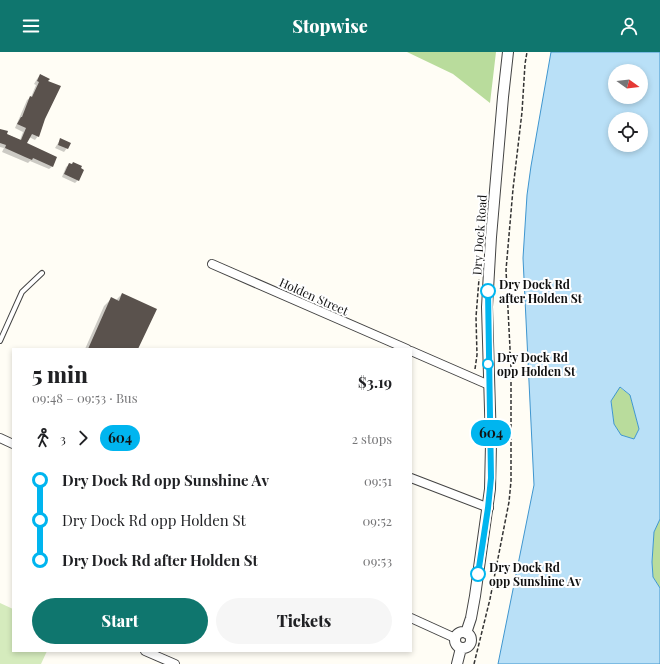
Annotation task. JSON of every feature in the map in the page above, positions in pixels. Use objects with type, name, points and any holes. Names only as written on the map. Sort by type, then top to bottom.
[{"type":"street","name":"Dry Dock Road","points":[[466,633],[472,611],[488,508],[491,478],[487,307],[488,276],[502,104],[508,52]]},
{"type":"street","name":"Holden Street","points":[[212,264],[405,348]]},
{"type":"street","points":[[412,351],[489,385]]},
{"type":"street","points":[[0,438],[12,444]]},
{"type":"street","points":[[412,478],[488,508]]},
{"type":"street","points":[[412,618],[455,638]]},
{"type":"street","points":[[460,633],[466,633],[470,638],[470,643],[467,647],[461,648],[456,644],[455,638],[460,633]]},
{"type":"street","points":[[457,664],[461,648]]},
{"type":"street","points":[[147,652],[175,664]]},
{"type":"lane","points":[[0,341],[22,292],[42,274]]},
{"type":"path","points":[[474,664],[490,599],[509,502],[511,481],[510,352],[506,270],[527,52]]},
{"type":"path","points":[[499,359],[510,352]]},
{"type":"green space","points":[[407,52],[496,52],[490,103],[453,74]]},
{"type":"green space","points":[[619,387],[630,395],[639,429],[634,439],[621,435],[614,424],[611,401]]},
{"type":"green space","points":[[660,519],[660,588],[653,577],[652,562],[654,532]]},
{"type":"green space","points":[[0,603],[12,609],[12,652],[47,652],[41,664],[0,664]]},
{"type":"water","points":[[551,52],[660,52],[660,519],[654,532],[652,562],[653,577],[660,588],[660,664],[498,664],[534,485],[523,258],[527,195]],"holes":[[[620,387],[630,395],[639,429],[634,439],[621,435],[614,424],[611,401]]]},
{"type":"building","points":[[40,74],[50,79],[48,81],[61,86],[45,119],[39,137],[32,134],[27,143],[57,157],[53,167],[33,158],[32,160],[5,148],[6,145],[0,143],[0,129],[8,131],[7,134],[21,140],[26,128],[17,124],[22,117],[30,96],[32,97],[39,82],[37,81]]},
{"type":"building","points":[[60,138],[71,143],[68,149],[58,145]]},
{"type":"building","points":[[73,162],[82,166],[81,168],[84,170],[79,181],[64,174],[69,163],[72,164]]},
{"type":"building","points":[[122,293],[157,309],[138,348],[88,348],[111,297],[119,301]]},
{"type":"bus line","name":"604","points":[[478,574],[491,478],[487,307],[488,291]]},
{"type":"place","name":"Dry Dock Rd after Holden St","points":[[488,291]]},
{"type":"place","name":"Dry Dock Rd opp Holden St","points":[[488,364]]},
{"type":"place","name":"Dry Dock Rd opp Sunshine Av","points":[[478,574]]}]
